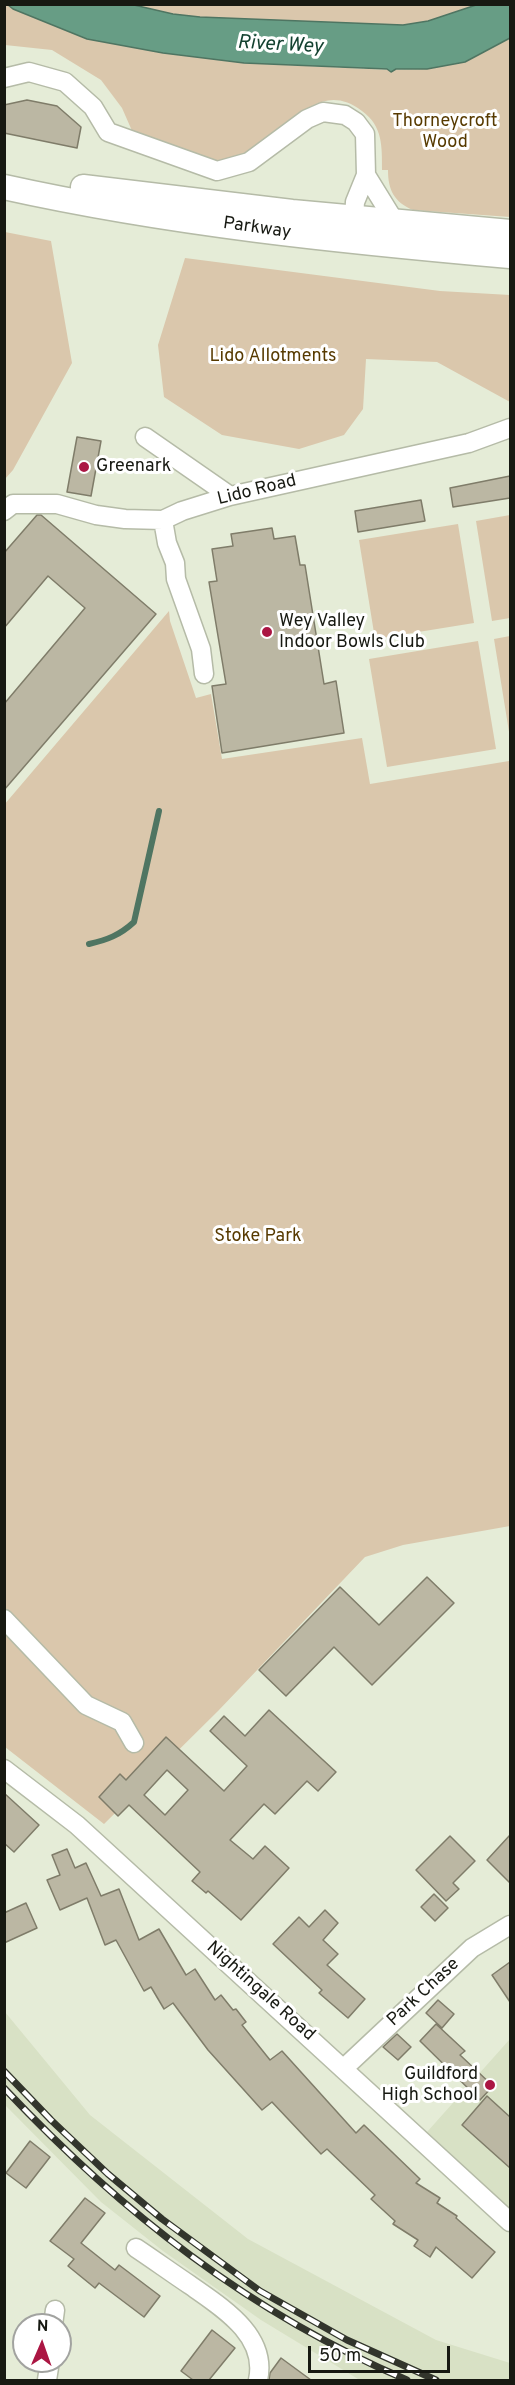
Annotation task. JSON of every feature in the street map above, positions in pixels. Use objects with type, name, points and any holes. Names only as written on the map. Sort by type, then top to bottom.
[{"type":"main road","name":"Parkway","points":[[4,177],[354,218],[510,232]]},
{"type":"main road","name":"Parkway","points":[[4,187],[150,213],[380,245],[510,256]]},
{"type":"street","points":[[4,78],[29,72],[65,82],[93,107],[108,132],[217,171],[249,162],[307,119],[323,112],[334,112],[356,122],[365,134],[366,175],[355,202],[354,218],[380,245]]},
{"type":"street","points":[[366,175],[396,222]]},
{"type":"street","name":"Lido Road","points":[[4,511],[14,504],[57,504],[96,515],[125,519],[163,520],[182,511],[230,496],[469,443],[510,428]]},
{"type":"street","points":[[145,437],[230,496]]},
{"type":"street","points":[[163,520],[167,543],[175,563],[176,579],[201,649],[204,674]]},
{"type":"street","points":[[4,1619],[86,1705],[122,1722],[134,1743]]},
{"type":"street","name":"Nightingale Road","points":[[4,1769],[77,1825],[510,2222]]},
{"type":"street","name":"Park Chase","points":[[343,2068],[472,1948],[510,1925]]},
{"type":"street","points":[[136,2248],[228,2311],[243,2328],[256,2350],[260,2373],[258,2380]]},
{"type":"shaded area","points":[[5,2012],[90,2115],[248,2239],[436,2340],[510,2363],[510,2380],[358,2379],[261,2320],[163,2251],[101,2202],[5,2105]]},
{"type":"shaded area","name":"Guildford High School","points":[[510,2039],[510,2209],[427,2132]]},
{"type":"green space","name":"Thorneycroft Wood","points":[[5,4],[136,47],[163,53],[244,63],[390,70],[427,69],[465,62],[510,38],[510,217],[413,210],[406,207],[393,194],[389,184],[388,170],[382,170],[380,138],[374,123],[362,111],[345,102],[330,100],[316,104],[302,112],[252,154],[226,164],[133,133],[122,108],[101,80],[52,50],[5,45]]},
{"type":"green space","points":[[134,5],[476,5],[428,21],[403,25],[200,17],[173,14]]},
{"type":"green space","points":[[5,232],[51,241],[72,363],[13,470],[5,479]]},
{"type":"green space","name":"Lido Allotments","points":[[185,258],[440,291],[510,295],[510,402],[437,362],[366,359],[363,409],[344,435],[299,449],[222,435],[164,397],[158,345]]},
{"type":"green space","points":[[510,515],[510,618],[492,621],[476,521]]},
{"type":"green space","points":[[458,524],[474,623],[375,639],[359,540]]},
{"type":"green space","name":"Stoke Park","points":[[169,611],[170,621],[196,698],[211,694],[222,759],[362,738],[370,784],[510,759],[510,1526],[403,1545],[365,1557],[218,1711],[104,1824],[5,1747],[4,805]]},
{"type":"green space","points":[[510,636],[510,738],[494,639]]},
{"type":"green space","points":[[478,641],[496,749],[387,767],[369,659]]},
{"type":"water","name":"River Wey","points":[[8,5],[134,5],[173,14],[200,17],[403,25],[428,21],[476,5],[510,5],[510,38],[465,62],[427,69],[396,69],[391,72],[387,69],[244,63],[163,53],[87,39]]},
{"type":"building","points":[[27,100],[57,106],[81,127],[77,148],[4,133],[4,105]]},
{"type":"building","name":"Greenark","points":[[77,437],[101,441],[91,496],[67,492]]},
{"type":"building","points":[[510,476],[510,498],[453,507],[450,488]]},
{"type":"building","points":[[421,500],[425,521],[358,532],[355,511]]},
{"type":"building","points":[[37,515],[41,515],[156,614],[4,790],[4,704],[85,608],[48,576],[4,628],[4,553]]},
{"type":"building","name":"Wey Valley Indoor Bowls Club","points":[[272,528],[274,539],[295,536],[300,565],[305,565],[324,684],[336,681],[344,733],[222,753],[212,686],[226,684],[209,582],[217,581],[212,549],[233,546],[231,534]]},
{"type":"building","points":[[427,1577],[454,1603],[372,1685],[334,1647],[286,1696],[259,1670],[340,1587],[379,1625]]},
{"type":"building","points":[[269,1710],[336,1772],[318,1791],[307,1781],[275,1814],[264,1804],[230,1840],[253,1859],[265,1846],[289,1868],[241,1920],[208,1891],[206,1893],[192,1881],[200,1872],[129,1805],[118,1816],[99,1797],[120,1774],[126,1780],[166,1737],[224,1791],[247,1766],[210,1731],[224,1716],[245,1736]],"holes":[[[167,1770],[188,1790],[165,1815],[144,1795]]]},
{"type":"building","points":[[4,1793],[39,1825],[14,1852],[4,1843]]},
{"type":"building","points":[[510,1835],[510,1883],[487,1860]]},
{"type":"building","points":[[450,1836],[475,1861],[453,1883],[459,1889],[446,1901],[416,1870]]},
{"type":"building","points":[[67,1849],[75,1868],[86,1863],[101,1896],[119,1889],[139,1940],[159,1929],[186,1975],[195,1969],[215,2000],[221,1995],[233,2010],[236,2009],[246,2022],[242,2025],[270,2060],[282,2051],[356,2133],[364,2125],[420,2179],[416,2183],[440,2198],[437,2203],[457,2216],[456,2218],[495,2252],[472,2278],[436,2247],[430,2257],[414,2246],[418,2240],[393,2224],[395,2221],[371,2199],[375,2195],[327,2149],[321,2154],[272,2102],[262,2110],[208,2050],[173,2003],[164,2009],[151,1987],[144,1991],[116,1940],[105,1945],[87,1898],[60,1910],[47,1880],[60,1875],[52,1855]]},
{"type":"building","points":[[434,1894],[448,1908],[435,1921],[421,1907]]},
{"type":"building","points":[[26,1903],[37,1928],[4,1943],[4,1913]]},
{"type":"building","points":[[325,1910],[338,1923],[323,1940],[338,1954],[327,1965],[365,1999],[348,2018],[319,1993],[322,1990],[273,1944],[299,1917],[309,1927]]},
{"type":"building","points":[[510,1962],[510,2002],[492,1975]]},
{"type":"building","points":[[438,2000],[454,2014],[442,2028],[426,2013]]},
{"type":"building","points":[[436,2024],[465,2051],[460,2055],[493,2086],[480,2100],[420,2041]]},
{"type":"building","points":[[397,2034],[411,2047],[398,2060],[383,2047]]},
{"type":"building","points":[[487,2096],[510,2117],[510,2168],[462,2125]]},
{"type":"building","points":[[30,2141],[50,2157],[26,2188],[6,2173]]},
{"type":"building","points":[[85,2198],[105,2213],[81,2243],[115,2270],[119,2265],[160,2296],[144,2317],[99,2283],[95,2288],[68,2266],[74,2259],[50,2241]]},
{"type":"building","points":[[212,2330],[235,2348],[209,2380],[193,2380],[181,2371]]},
{"type":"building","points":[[281,2358],[311,2380],[269,2380],[270,2373]]},
{"type":"waterway","points":[[89,944],[113,936],[134,922],[159,811]]},
{"type":"railway","points":[[4,2071],[108,2174],[162,2219],[260,2291],[347,2340],[436,2380]]},
{"type":"railway","points":[[4,2088],[94,2177],[190,2255],[241,2291],[294,2324],[407,2380]]},
{"type":"place","name":"Greenark","points":[[84,467]]},
{"type":"place","name":"Wey Valley Indoor Bowls Club","points":[[267,632]]},
{"type":"place","name":"Guildford High School","points":[[490,2085]]}]
